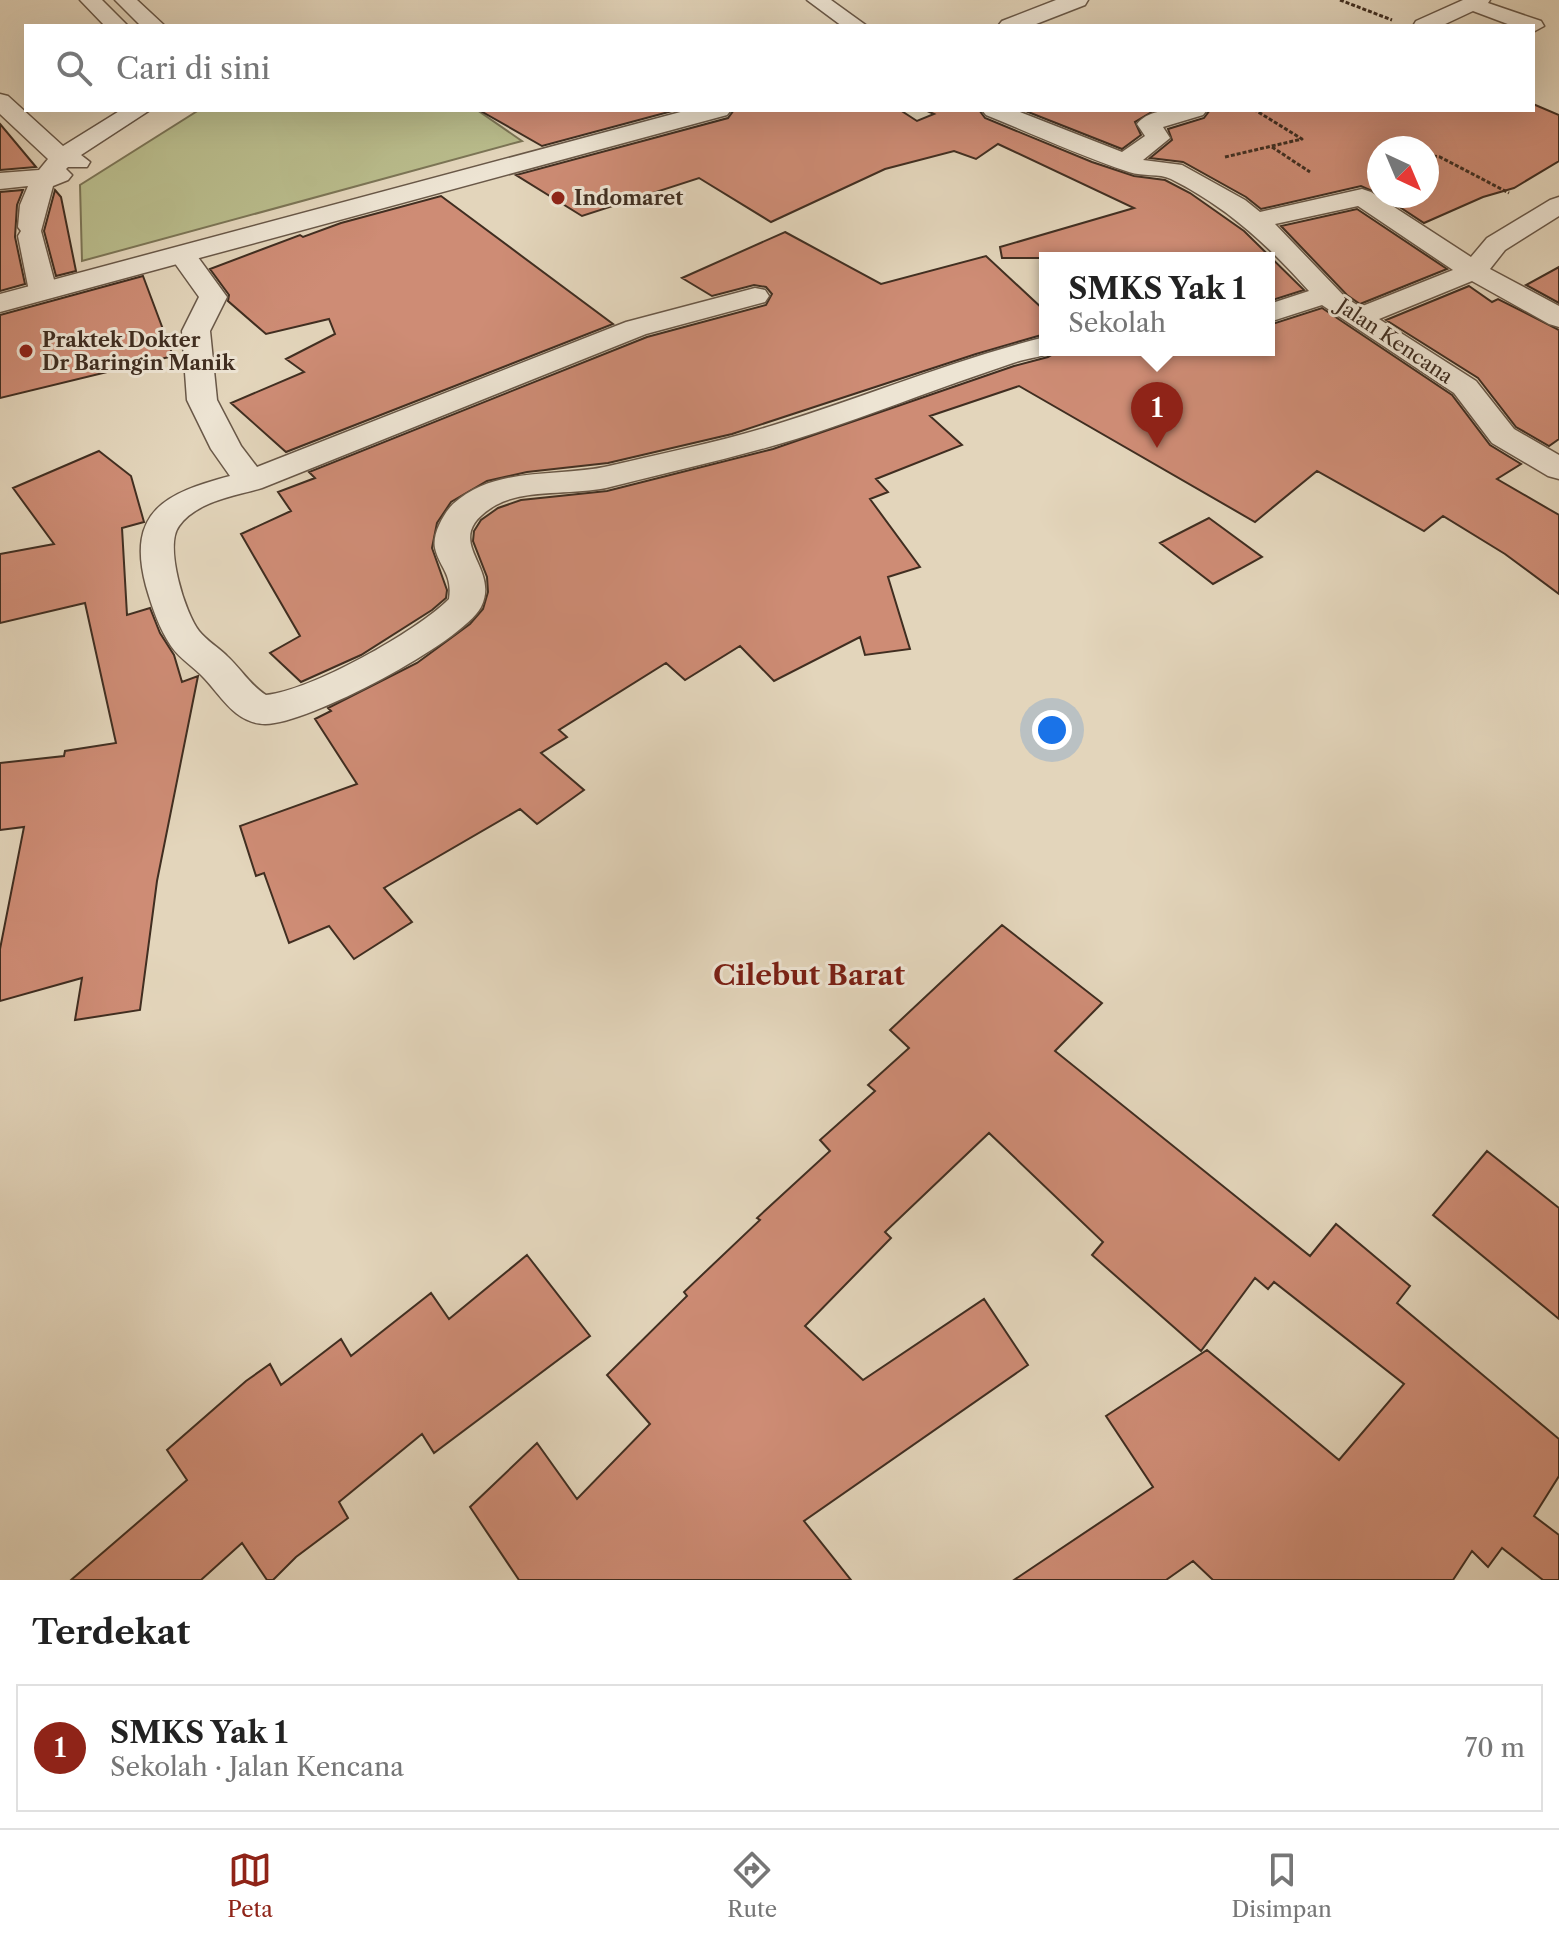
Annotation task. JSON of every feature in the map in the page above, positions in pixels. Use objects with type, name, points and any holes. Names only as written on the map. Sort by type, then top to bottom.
[{"type":"street","points":[[90,0],[115,24]]},
{"type":"street","points":[[125,0],[152,24]]},
{"type":"street","points":[[817,0],[853,24]]},
{"type":"street","points":[[1015,24],[1077,0]]},
{"type":"street","points":[[1428,24],[1476,2],[1528,24]]},
{"type":"street","points":[[1535,27],[1559,36]]},
{"type":"street","points":[[0,101],[57,171]]},
{"type":"street","points":[[43,291],[31,232],[33,200],[57,171],[148,112]]},
{"type":"street","points":[[0,303],[711,112]]},
{"type":"street","name":"Jalan Kencana","points":[[999,112],[1124,162],[1154,170],[1173,170],[1258,220],[1328,294],[1357,318],[1465,387],[1491,424],[1551,455]]},
{"type":"street","points":[[1124,162],[1158,138],[1149,124],[1188,112]]},
{"type":"street","points":[[0,181],[57,171]]},
{"type":"street","points":[[1258,220],[1362,197],[1474,271],[1559,318]]},
{"type":"street","points":[[1357,318],[1474,271],[1496,244],[1551,208]]},
{"type":"street","points":[[182,255],[213,297],[196,331],[202,400],[227,449],[251,481]]},
{"type":"street","points":[[1275,311],[1328,294]]},
{"type":"street","points":[[755,296],[636,328],[251,481],[217,490],[190,502],[167,518],[157,537],[158,563],[183,636],[247,703],[261,710],[276,711],[367,669],[448,621],[464,606],[468,594],[463,563],[452,548],[453,532],[463,513],[485,497],[508,487],[581,483],[705,454],[785,432],[968,368],[1039,348]]},
{"type":"path","points":[[1340,0],[1394,21]]},
{"type":"path","points":[[1258,112],[1302,139],[1271,146]]},
{"type":"path","points":[[1439,157],[1551,208]]},
{"type":"green space","points":[[196,112],[480,112],[522,141],[82,261],[80,185]]},
{"type":"building","points":[[1535,105],[1559,115],[1559,161],[1514,188],[1483,197],[1424,223],[1401,208],[1439,208],[1439,136],[1367,136],[1367,189],[1361,186],[1261,209],[1246,197],[1183,162],[1150,158],[1172,140],[1168,129],[1204,118],[1208,112],[1535,112]]},
{"type":"building","points":[[482,112],[669,112],[542,146]]},
{"type":"building","points":[[732,112],[903,112],[917,121],[934,114],[930,112],[980,112],[985,118],[1092,162],[1134,176],[1165,180],[1190,193],[1244,231],[1265,252],[1039,252],[1039,258],[1002,258],[1000,247],[1134,208],[998,144],[976,159],[954,151],[885,169],[771,222],[699,178],[582,216],[516,175],[728,118]]},
{"type":"building","points":[[1028,112],[1152,112],[1135,122],[1141,135],[1122,149]]},
{"type":"building","points":[[0,124],[36,167],[0,170]]},
{"type":"building","points":[[23,190],[17,205],[15,237],[25,284],[0,291],[0,192]]},
{"type":"building","points":[[55,190],[61,197],[76,271],[56,276],[44,231]]},
{"type":"building","points":[[441,196],[613,324],[286,452],[231,403],[304,372],[286,359],[335,334],[329,319],[266,334],[228,301],[229,295],[210,269],[300,235],[303,237],[341,223]]},
{"type":"building","points":[[1357,209],[1447,269],[1360,304],[1347,295],[1281,226]]},
{"type":"building","points":[[785,232],[881,284],[986,256],[1039,305],[1039,336],[732,434],[608,463],[527,472],[487,481],[451,502],[437,523],[432,548],[447,590],[446,598],[432,610],[361,655],[301,682],[270,653],[300,636],[241,534],[291,511],[278,492],[315,478],[309,472],[647,337],[766,305],[772,294],[766,287],[754,285],[712,296],[682,278]]},
{"type":"building","points":[[1275,261],[1304,290],[1275,299]]},
{"type":"building","points":[[1559,267],[1559,303],[1526,285]]},
{"type":"building","points":[[143,276],[173,356],[0,398],[0,315]]},
{"type":"building","points":[[1469,286],[1492,302],[1498,299],[1559,330],[1559,439],[1549,446],[1516,427],[1478,378],[1386,320]]},
{"type":"building","points":[[1322,308],[1452,395],[1490,445],[1521,464],[1497,479],[1559,515],[1559,594],[1505,554],[1443,516],[1424,531],[1317,471],[1255,522],[1019,386],[930,416],[962,445],[876,479],[888,492],[870,499],[920,567],[888,577],[910,649],[865,655],[860,637],[774,681],[740,646],[685,680],[666,663],[559,730],[567,737],[541,753],[584,790],[537,824],[520,809],[384,888],[412,922],[354,959],[329,926],[289,943],[264,873],[256,876],[240,826],[357,784],[315,719],[331,711],[328,708],[417,663],[470,624],[483,609],[488,592],[487,577],[473,541],[474,531],[481,520],[498,508],[521,500],[607,491],[773,449],[1050,356],[1275,356],[1275,323]]},
{"type":"building","points":[[99,451],[131,476],[144,522],[122,528],[127,615],[150,608],[160,633],[174,655],[182,682],[198,676],[157,881],[140,1010],[75,1020],[82,978],[0,1001],[0,949],[24,827],[0,830],[0,763],[64,756],[65,751],[116,743],[85,603],[0,623],[0,554],[54,544],[13,488]]},
{"type":"building","points":[[1209,518],[1262,557],[1213,584],[1160,543]]},
{"type":"building","points":[[1002,925],[1102,1003],[1055,1051],[1310,1256],[1336,1224],[1410,1286],[1397,1303],[1559,1439],[1559,1476],[1534,1516],[1559,1535],[1559,1580],[1543,1580],[1502,1548],[1488,1567],[1472,1551],[1453,1580],[1213,1580],[1193,1561],[1166,1580],[1014,1580],[1153,1487],[1106,1416],[1207,1350],[1339,1460],[1404,1384],[1274,1282],[1268,1289],[1255,1278],[1201,1351],[1092,1255],[1103,1242],[989,1133],[885,1232],[891,1238],[805,1326],[863,1380],[984,1299],[1028,1365],[804,1521],[851,1580],[519,1580],[470,1507],[537,1443],[577,1499],[650,1424],[607,1375],[687,1296],[684,1292],[760,1220],[757,1218],[830,1151],[820,1140],[875,1091],[868,1085],[909,1048],[890,1030]]},
{"type":"building","points":[[1487,1151],[1559,1208],[1559,1319],[1433,1215]]},
{"type":"building","points":[[527,1255],[590,1336],[434,1453],[422,1434],[339,1502],[348,1518],[296,1557],[273,1580],[267,1580],[242,1543],[201,1580],[71,1580],[187,1480],[167,1450],[246,1381],[270,1364],[281,1385],[341,1339],[351,1356],[431,1293],[449,1319]]},
{"type":"place","name":"Indomaret","points":[[558,198]]},
{"type":"place","name":"Praktek Dokter Dr Baringin Manik","points":[[26,351]]},
{"type":"place","name":"SMKS Yak 1","points":[[1157,448]]},
{"type":"district","name":"Cilebut Barat","points":[[809,975]]}]
